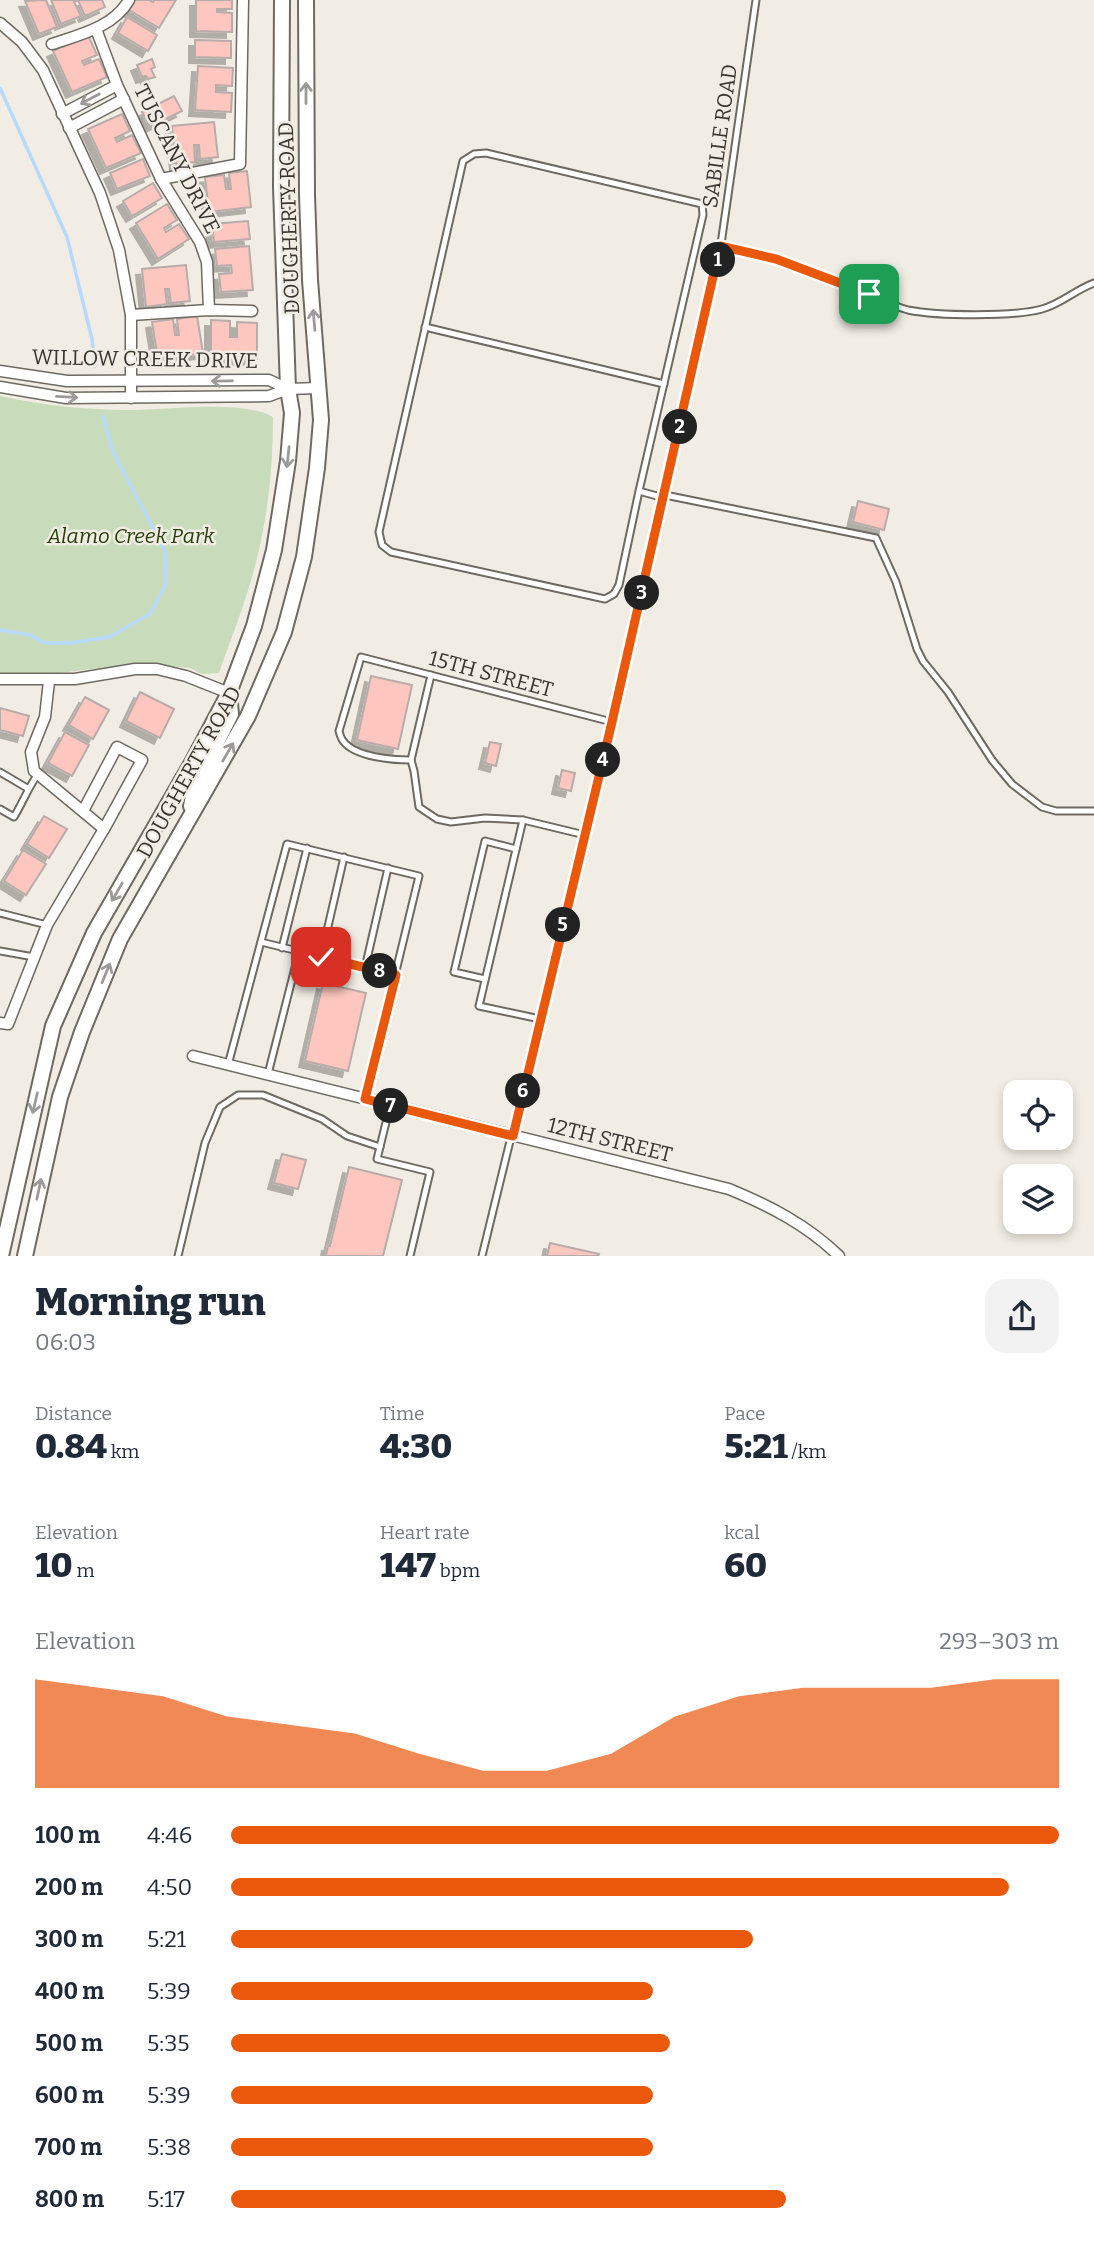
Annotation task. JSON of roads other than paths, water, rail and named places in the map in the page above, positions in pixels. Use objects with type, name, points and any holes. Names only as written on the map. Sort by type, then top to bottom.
[{"type":"main road","name":"DOUGHERTY ROAD","points":[[1,1256],[53,1026],[94,933],[229,693],[254,626],[274,550],[288,461],[292,413],[288,390],[281,187],[282,0]]},
{"type":"main road","name":"DOUGHERTY ROAD","points":[[25,1256],[60,1097],[82,1032],[120,939],[248,716],[284,632],[304,557],[321,420],[310,281],[306,0]]},
{"type":"main road","points":[[189,818],[195,786],[231,715],[229,693]]},
{"type":"street","points":[[52,44],[96,29],[125,8],[130,0]]},
{"type":"street","points":[[161,179],[240,164],[243,0]]},
{"type":"street","points":[[0,23],[22,42],[43,70],[100,193],[118,250],[131,315],[131,398]]},
{"type":"street","name":"TUSCANY DRIVE","points":[[96,29],[117,85],[161,179],[200,242],[207,262],[209,310]]},
{"type":"street","points":[[62,114],[117,85]]},
{"type":"street","points":[[69,128],[124,99]]},
{"type":"street","points":[[131,315],[209,310],[252,311]]},
{"type":"street","name":"WILLOW CREEK DRIVE","points":[[0,371],[67,381],[269,380],[288,390]]},
{"type":"street","name":"WILLOW CREEK DRIVE","points":[[0,387],[65,398],[269,396],[288,390],[319,388]]},
{"type":"street","points":[[0,679],[49,681],[135,669],[157,669],[186,676],[229,693]]},
{"type":"street","points":[[49,681],[45,717],[30,752],[34,771],[104,828]]},
{"type":"street","points":[[0,1023],[8,1024],[47,925],[142,760],[117,747],[83,811]]},
{"type":"street","name":"12TH STREET","points":[[193,1056],[729,1189],[768,1205],[799,1223],[839,1256]]},
{"type":"lane","name":"SABILLE ROAD","points":[[482,1256],[612,722],[720,246],[756,0]]},
{"type":"lane","points":[[486,153],[702,204],[703,215],[619,585],[614,594],[604,599],[391,552],[382,545],[379,532],[425,327],[463,161],[474,154],[486,153]]},
{"type":"lane","points":[[720,246],[776,259],[854,287],[893,305],[924,312],[1033,311],[1056,304],[1094,282]]},
{"type":"lane","points":[[425,327],[664,384]]},
{"type":"lane","points":[[639,491],[876,538],[896,582],[923,661],[948,692],[992,760],[1012,784],[1042,807],[1066,811],[1094,811]]},
{"type":"lane","name":"15TH STREET","points":[[411,760],[391,760],[369,755],[344,743],[339,731],[361,657],[612,722]]},
{"type":"lane","points":[[431,674],[411,760],[419,807],[437,819],[451,822],[485,818],[523,820],[585,835]]},
{"type":"lane","points":[[0,772],[27,788]]},
{"type":"lane","points":[[0,809],[14,817],[27,796],[27,788],[38,774]]},
{"type":"lane","points":[[523,820],[479,1006],[540,1019]]},
{"type":"lane","points":[[485,979],[454,972],[485,841],[516,849]]},
{"type":"lane","points":[[228,1065],[287,844],[344,857],[419,876],[365,1099]]},
{"type":"lane","points":[[282,948],[307,848]]},
{"type":"lane","points":[[321,957],[344,857]]},
{"type":"lane","points":[[365,968],[388,868]]},
{"type":"lane","points":[[0,913],[47,925]]},
{"type":"lane","points":[[261,943],[396,975]]},
{"type":"lane","points":[[0,951],[34,957]]},
{"type":"lane","points":[[268,1075],[299,952]]},
{"type":"lane","points":[[178,1256],[205,1143],[220,1107],[238,1095],[263,1095],[323,1119],[348,1136],[380,1147]]},
{"type":"lane","points":[[390,1105],[377,1158],[430,1172],[410,1256]]},
{"type":"waterway","points":[[0,88],[67,237],[92,339],[95,366]]},
{"type":"waterway","points":[[0,630],[30,635],[45,643],[70,643],[109,637],[150,614],[166,584],[165,551],[113,452],[103,416]]},
{"type":"park label","name":"Alamo Creek Park","points":[[131,536]]}]
